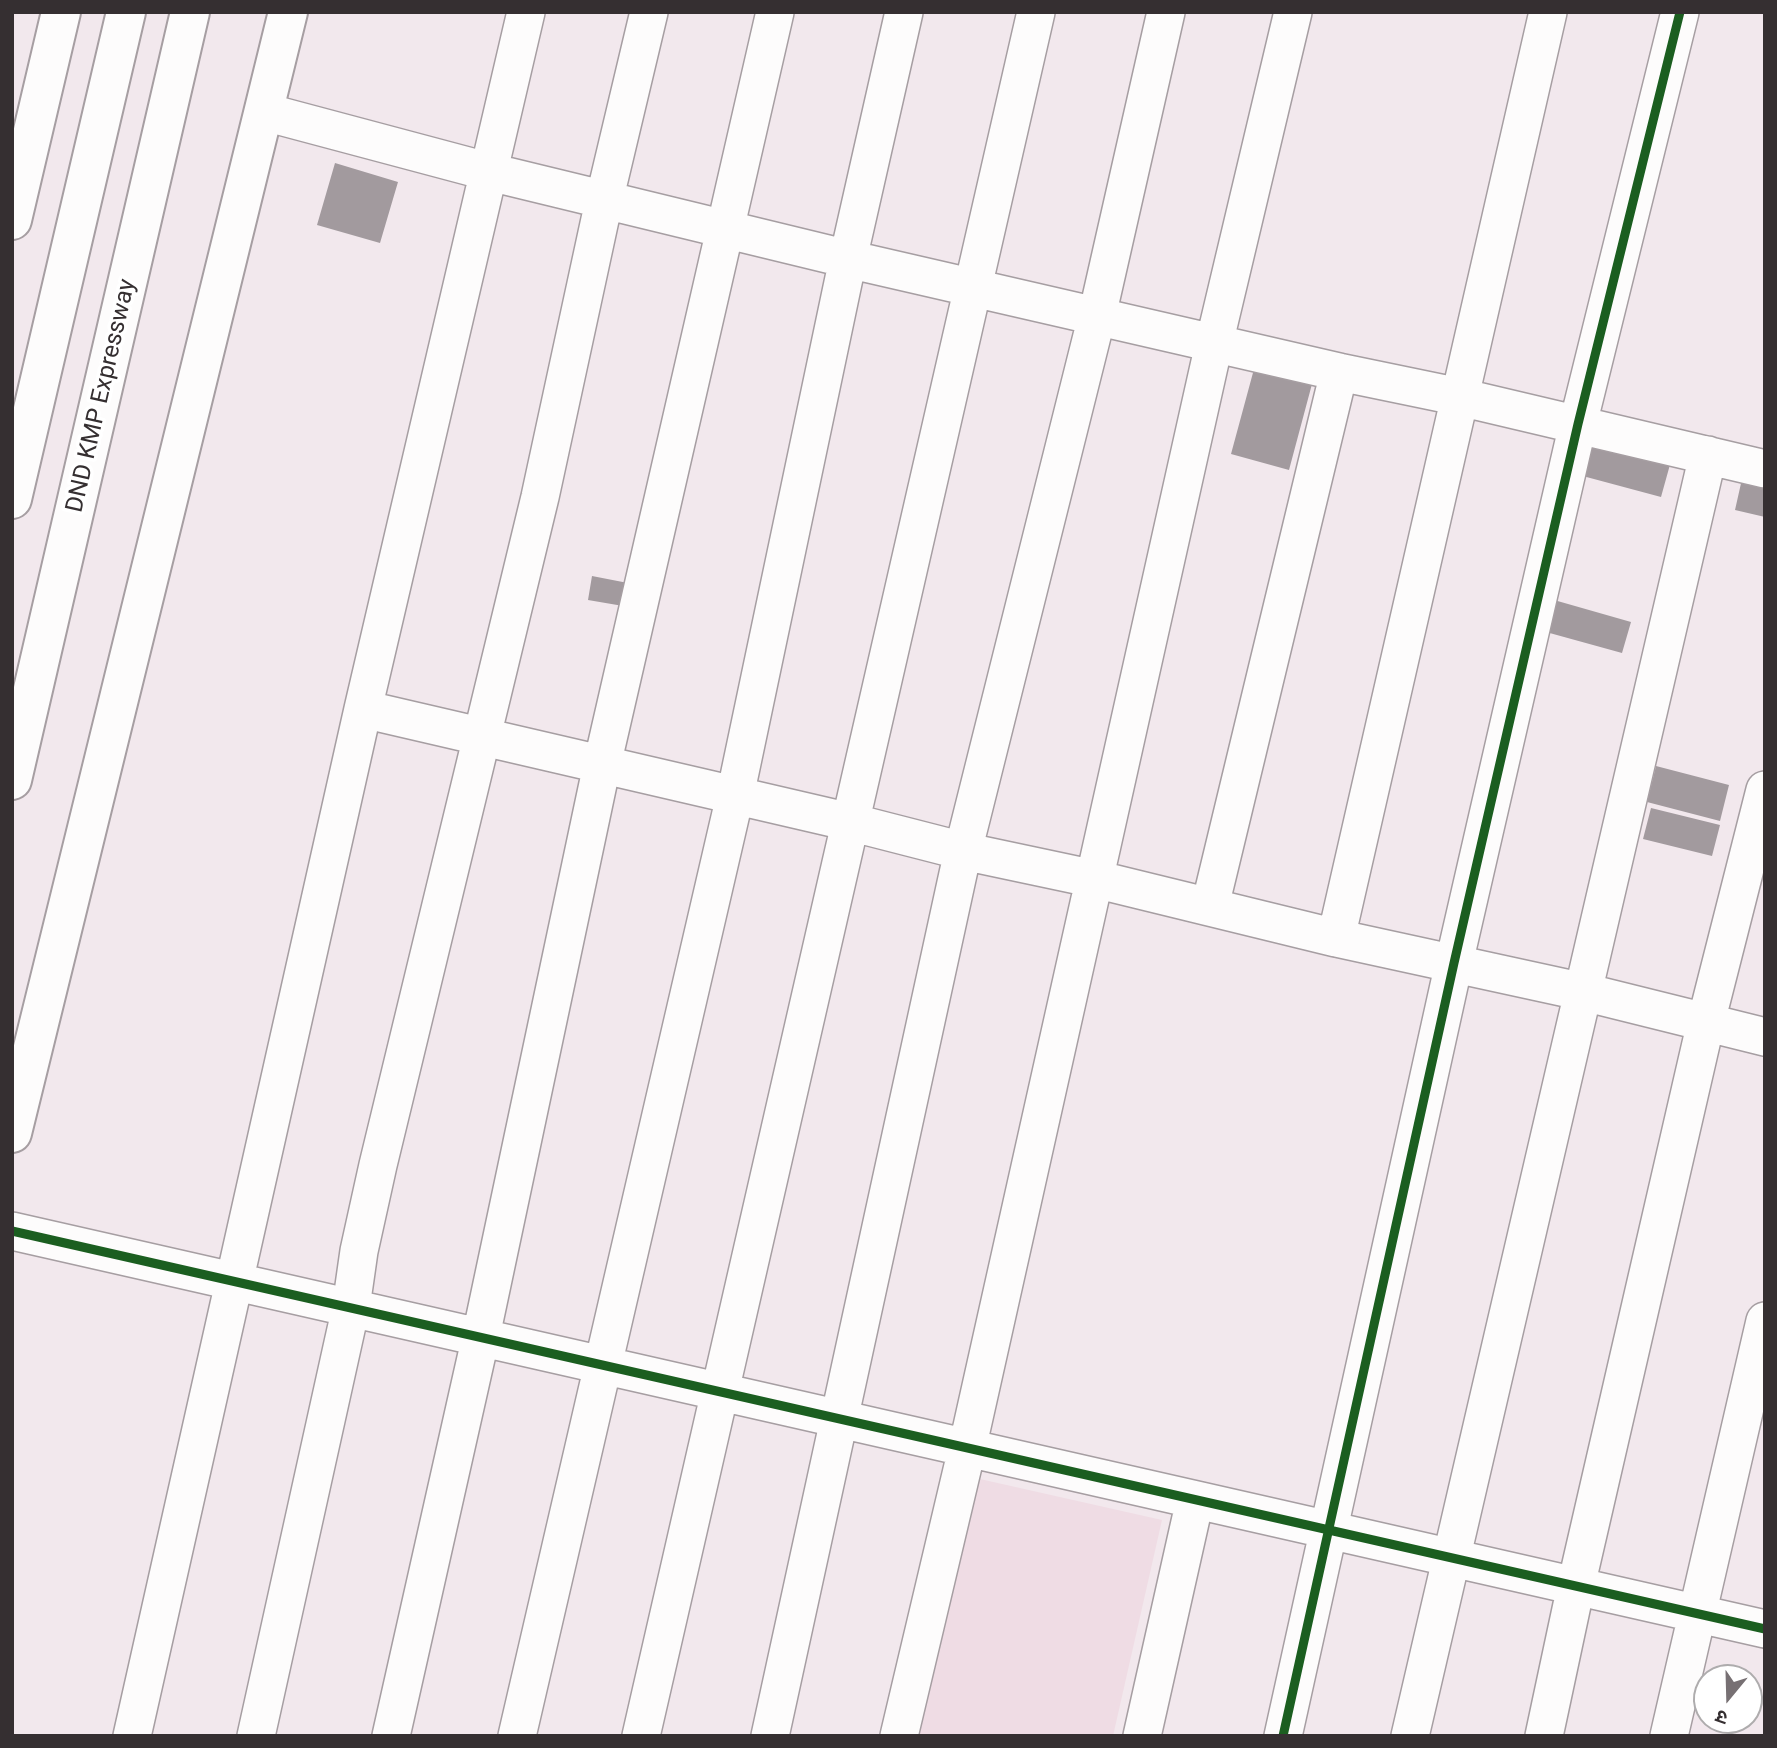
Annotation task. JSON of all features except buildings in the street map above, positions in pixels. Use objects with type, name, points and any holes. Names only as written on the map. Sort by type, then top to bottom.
[{"type":"main road","points":[[12,220],[61,12]]},
{"type":"main road","points":[[12,499],[125,12]]},
{"type":"main road","name":"DND KMP Expressway","points":[[12,780],[191,12]]},
{"type":"main road","points":[[12,1133],[288,12]]},
{"type":"street","points":[[132,1736],[363,709],[526,12]]},
{"type":"street","points":[[256,1736],[351,1307],[359,1251],[378,1165],[540,497],[604,201],[649,12]]},
{"type":"street","points":[[391,1736],[481,1336],[602,765],[775,12]]},
{"type":"street","points":[[517,1736],[735,796],[848,259],[904,12]]},
{"type":"street","points":[[641,1736],[1035,12]]},
{"type":"street","points":[[770,1736],[963,851],[1097,316],[1166,12]]},
{"type":"street","points":[[899,1736],[1096,878],[1214,344],[1293,12]]},
{"type":"street","points":[[1336,937],[1548,12]]},
{"type":"street","points":[[1283,1736],[1454,963],[1578,424],[1680,12]]},
{"type":"street","points":[[265,112],[604,201],[1214,344],[1460,397],[1765,469]]},
{"type":"street","points":[[1210,906],[1339,372]]},
{"type":"street","points":[[1410,1736],[1708,456]]},
{"type":"street","points":[[363,709],[850,822],[963,851],[1096,878],[1336,937],[1584,992],[1765,1037]]},
{"type":"street","points":[[1544,1736],[1706,1022],[1765,790]]},
{"type":"street","points":[[12,1231],[1765,1629]]},
{"type":"street","points":[[1669,1736],[1765,1321]]},
{"type":"street","points":[[1142,1736],[1195,1500]]},
{"type":"shaded area","points":[[971,1477],[1162,1520],[1113,1736],[913,1736]]},
{"type":"cycle path","points":[[1283,1736],[1454,963],[1578,424],[1680,12]]},
{"type":"cycle path","points":[[12,1231],[1765,1629]]}]
